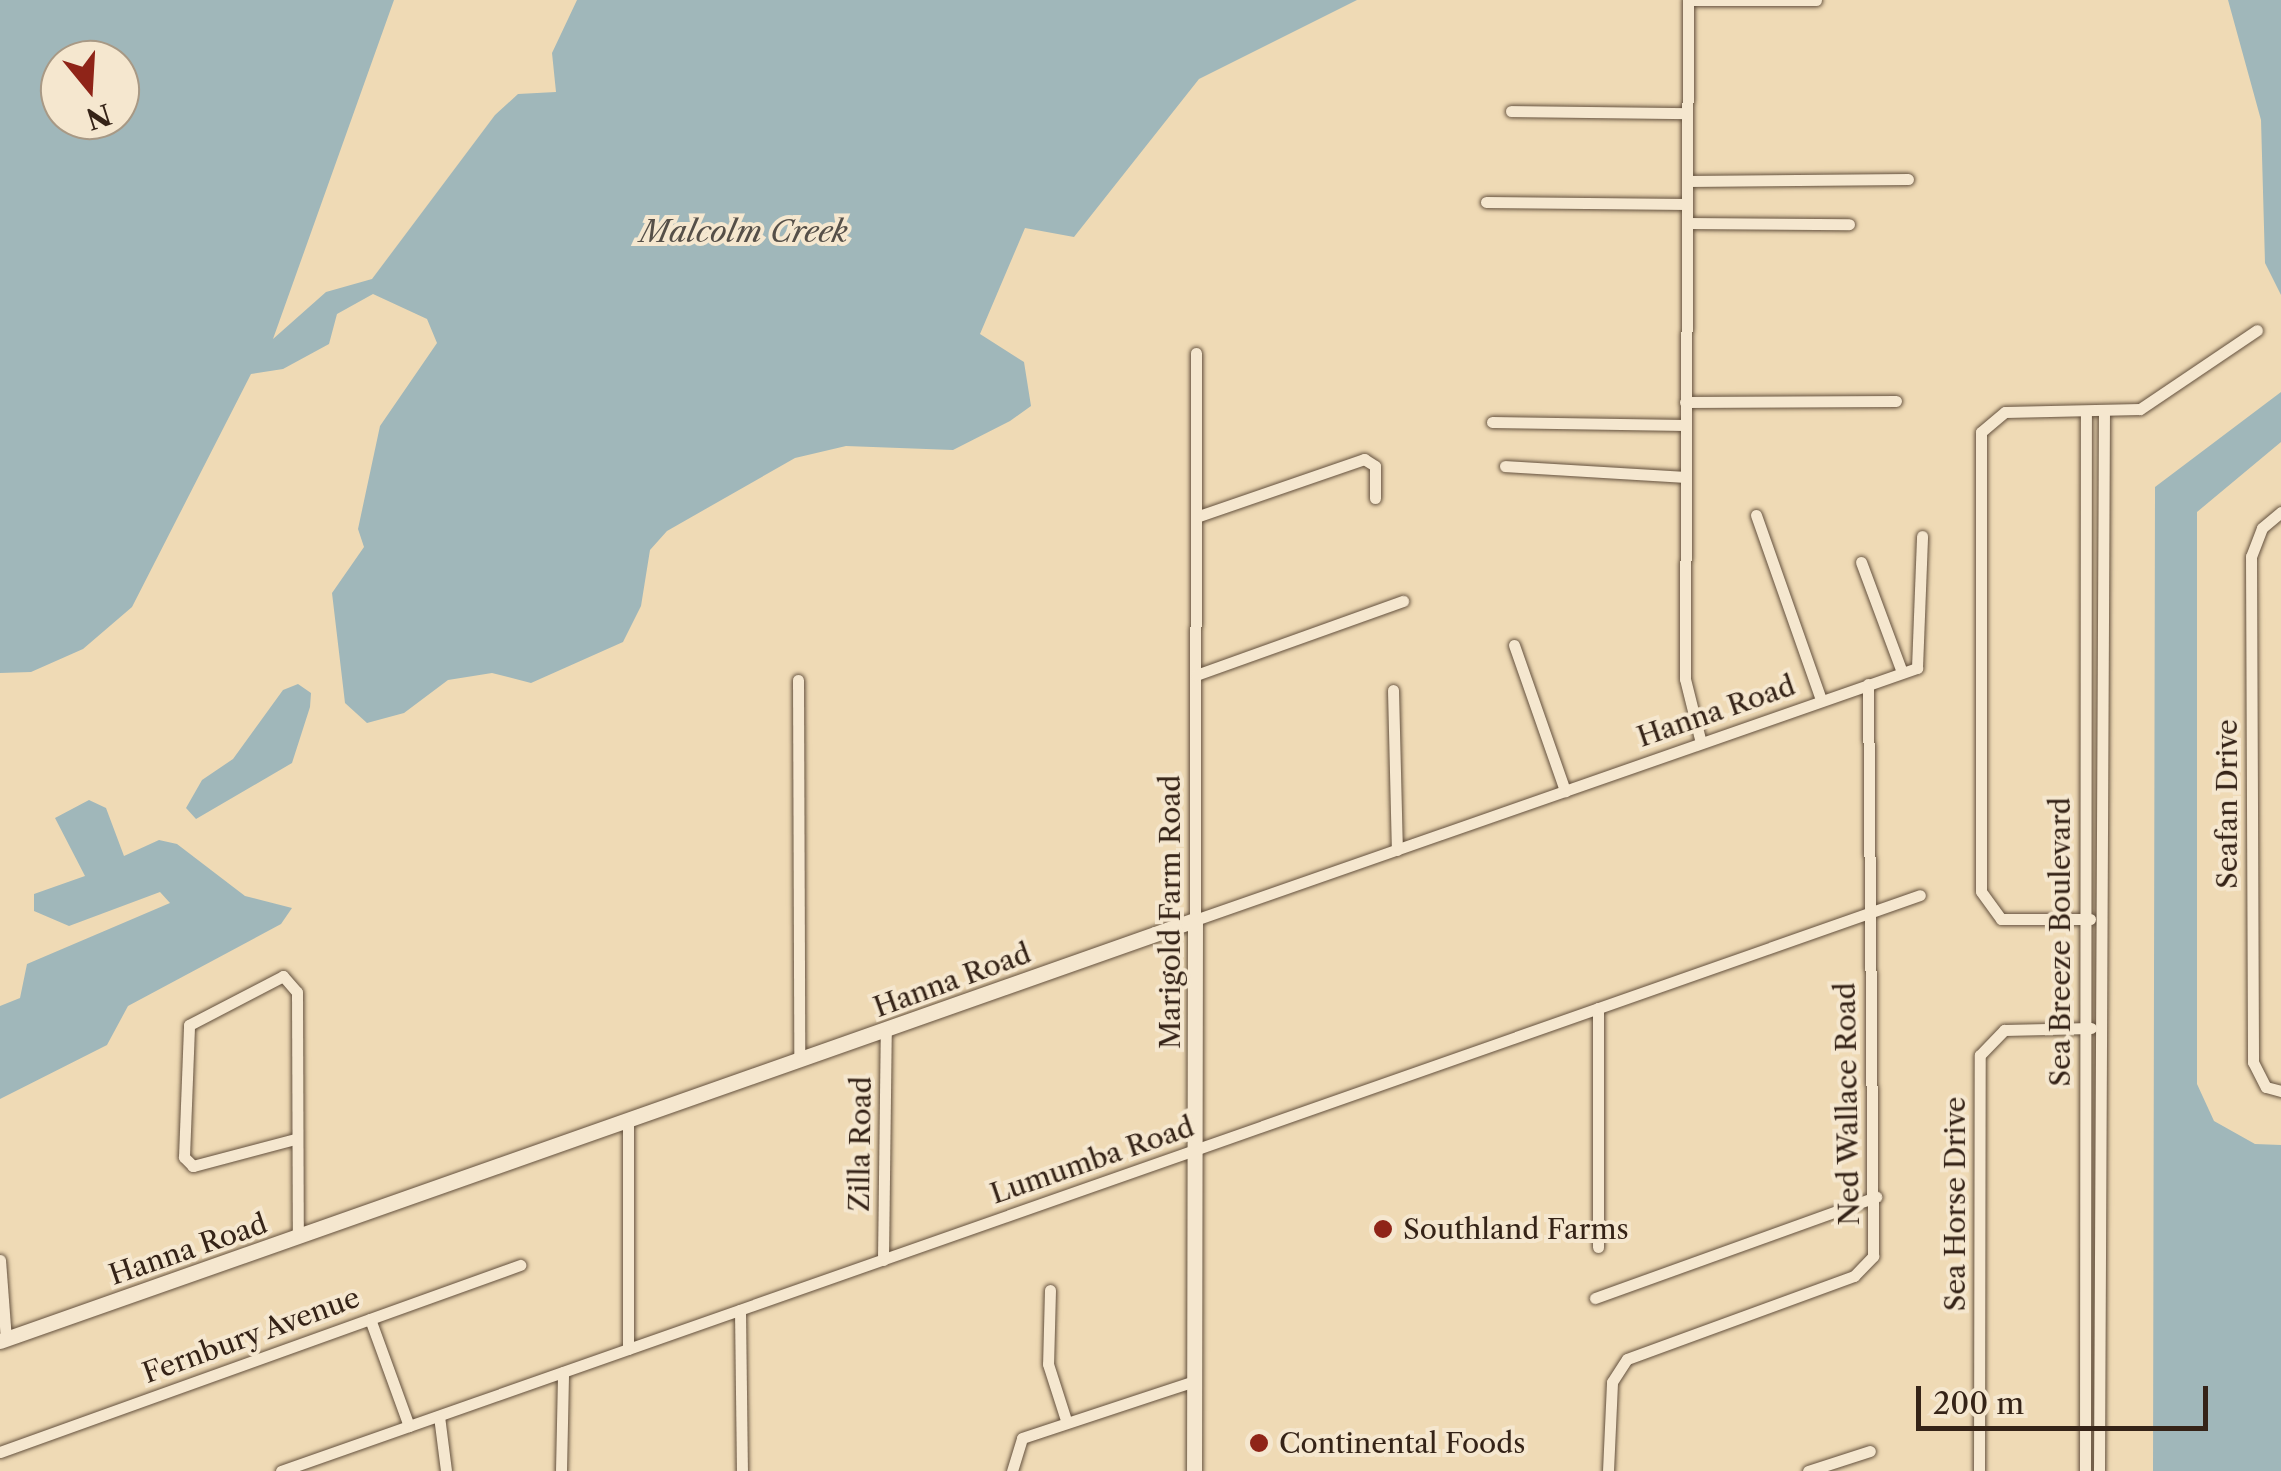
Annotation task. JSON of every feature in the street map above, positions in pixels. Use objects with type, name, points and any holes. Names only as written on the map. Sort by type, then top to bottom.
[{"type":"street","points":[[1701,743],[1685,689],[1688,0],[1816,0]]},
{"type":"street","points":[[1511,111],[1687,113]]},
{"type":"street","points":[[1687,181],[1908,179]]},
{"type":"street","points":[[1486,202],[1687,204]]},
{"type":"street","points":[[1687,223],[1849,224]]},
{"type":"street","points":[[2102,919],[2001,919],[1981,891],[1981,440],[1997,414],[2104,414],[2164,400],[2258,330]]},
{"type":"street","name":"Marigold Farm Road","points":[[1194,1471],[1196,352]]},
{"type":"street","points":[[1686,402],[1896,402]]},
{"type":"street","name":"Sea Breeze Boulevard","points":[[2085,1471],[2086,413]]},
{"type":"street","name":"Sea Breeze Boulevard","points":[[2099,1471],[2104,414]]},
{"type":"street","points":[[1492,422],[1685,425]]},
{"type":"street","points":[[1196,517],[1364,460],[1376,470],[1374,498]]},
{"type":"street","points":[[1506,466],[1685,476]]},
{"type":"street","name":"Seafan Drive","points":[[2281,512],[2253,542],[2251,576],[2253,1062],[2266,1086],[2281,1091]]},
{"type":"street","points":[[1756,514],[1821,700]]},
{"type":"street","name":"Hanna Road","points":[[3,1340],[1920,665],[1922,536]]},
{"type":"street","points":[[1861,562],[1902,672]]},
{"type":"street","points":[[1196,674],[1404,601]]},
{"type":"street","points":[[1514,645],[1565,790]]},
{"type":"street","points":[[798,680],[799,1060]]},
{"type":"street","name":"Ned Wallace Road","points":[[1608,1471],[1612,1382],[1622,1362],[1862,1271],[1873,1256],[1876,1196],[1868,684]]},
{"type":"street","points":[[1393,690],[1397,850]]},
{"type":"street","name":"Lumumba Road","points":[[280,1471],[305,1467],[409,1426],[1920,896]]},
{"type":"street","points":[[295,1139],[193,1166],[184,1157],[189,1025],[284,976],[296,992],[298,1236]]},
{"type":"street","points":[[1598,1008],[1598,1247]]},
{"type":"street","name":"Zilla Road","points":[[882,1260],[886,1029]]},
{"type":"street","name":"Sea Horse Drive","points":[[1978,1471],[1980,1055],[2004,1030],[2101,1029]]},
{"type":"street","points":[[628,1120],[628,1349]]},
{"type":"street","points":[[1595,1298],[1876,1196]]},
{"type":"street","points":[[0,1260],[3,1340]]},
{"type":"street","name":"Fernbury Avenue","points":[[0,1452],[520,1265]]},
{"type":"street","points":[[1050,1290],[1048,1364],[1065,1417]]},
{"type":"street","points":[[740,1310],[742,1471]]},
{"type":"street","points":[[370,1319],[409,1426]]},
{"type":"street","points":[[562,1471],[563,1372]]},
{"type":"street","points":[[1012,1471],[1022,1438],[1065,1417],[1194,1381]]},
{"type":"street","points":[[439,1416],[446,1471]]},
{"type":"street","points":[[1808,1471],[1870,1451]]},
{"type":"water","name":"Malcolm Creek","points":[[0,0],[394,0],[273,339],[326,292],[372,279],[495,115],[518,94],[556,92],[552,53],[577,0],[1357,0],[1199,79],[1074,237],[1025,228],[980,334],[1024,362],[1031,406],[953,450],[846,446],[795,458],[667,531],[650,550],[641,606],[623,642],[531,683],[492,673],[448,680],[404,713],[367,723],[345,703],[332,593],[364,547],[358,529],[380,426],[437,343],[427,319],[373,294],[337,314],[329,344],[283,369],[251,374],[132,607],[83,649],[31,672],[0,673]]},
{"type":"water","points":[[2228,0],[2281,0],[2281,295],[2265,263],[2261,120]]},
{"type":"water","points":[[2281,392],[2281,442],[2197,512],[2197,1084],[2214,1121],[2255,1144],[2281,1145],[2281,1471],[2153,1471],[2155,487]]},
{"type":"water","points":[[298,684],[311,693],[310,707],[292,763],[196,819],[186,808],[202,780],[233,759],[283,690]]},
{"type":"water","points":[[89,800],[106,808],[124,856],[159,840],[177,844],[245,896],[292,908],[281,924],[128,1006],[107,1045],[0,1099],[0,1006],[20,998],[27,964],[170,903],[160,892],[69,926],[34,911],[34,894],[85,876],[55,818]]},
{"type":"place","name":"Southland Farms","points":[[1383,1229]]},
{"type":"place","name":"Continental Foods","points":[[1259,1443]]}]
